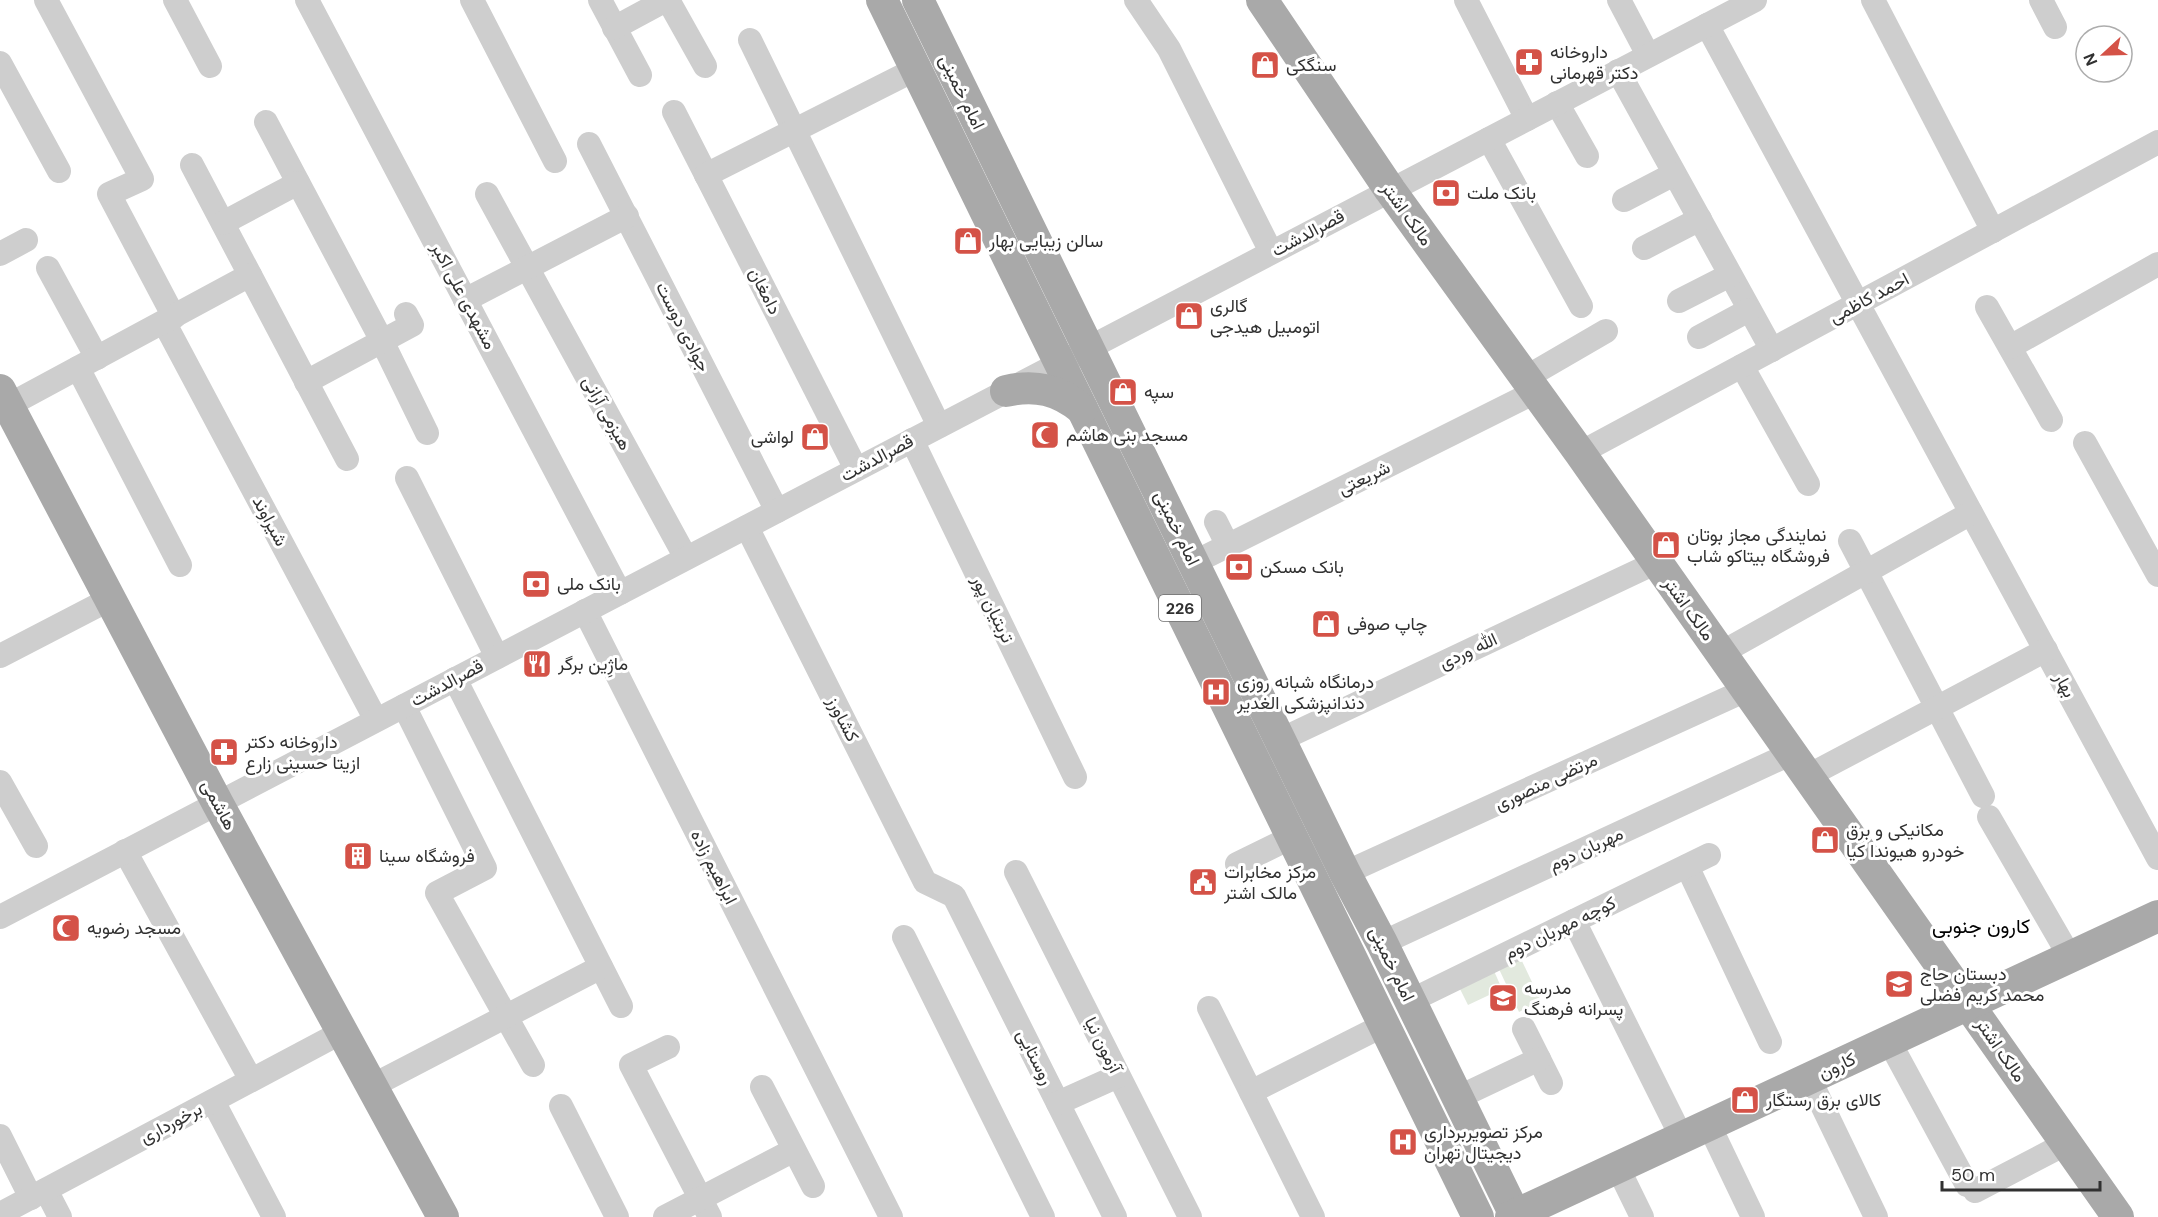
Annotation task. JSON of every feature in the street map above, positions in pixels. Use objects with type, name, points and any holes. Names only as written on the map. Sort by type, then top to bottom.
[{"type":"main road","name":"امام خمینی","points":[[882,0],[1478,1217]]},
{"type":"main road","name":"امام خمینی","points":[[918,0],[1514,1216]]},
{"type":"main road","name":"مالک اشتر","points":[[1262,0],[1390,190],[1580,453],[1655,563],[1721,652],[1798,766],[2118,1217]]},
{"type":"main road","points":[[1006,391],[1017,388],[1041,388],[1063,395],[1082,409]]},
{"type":"main road","name":"هاشمی","points":[[3,402],[441,1216]]},
{"type":"main road","name":"کارون","points":[[1514,1216],[2158,916]]},
{"type":"street","name":"شیراوند","points":[[46,0],[142,179],[109,194],[169,319],[376,720]]},
{"type":"street","points":[[175,0],[210,66]]},
{"type":"street","name":"مشهدی علی اکبر","points":[[307,0],[620,593]]},
{"type":"street","points":[[472,0],[555,161]]},
{"type":"street","points":[[600,0],[640,75]]},
{"type":"street","points":[[614,28],[667,0],[705,66]]},
{"type":"street","points":[[1136,0],[1169,49],[1271,252]]},
{"type":"street","points":[[1466,0],[1527,119]]},
{"type":"street","points":[[1619,0],[1648,56]]},
{"type":"street","name":"قصرالدشت","points":[[0,917],[1755,0]]},
{"type":"street","points":[[1873,0],[1993,231]]},
{"type":"street","points":[[2041,0],[2055,27]]},
{"type":"street","name":"بهار","points":[[1707,25],[2158,858]]},
{"type":"street","points":[[750,40],[939,426]]},
{"type":"street","points":[[0,63],[59,171]]},
{"type":"street","points":[[706,175],[916,69]]},
{"type":"street","points":[[1618,71],[1772,350]]},
{"type":"street","points":[[1557,103],[1587,156]]},
{"type":"street","name":"دامغان","points":[[674,112],[856,469]]},
{"type":"street","points":[[266,122],[382,341],[427,433]]},
{"type":"street","points":[[1489,139],[1581,306]]},
{"type":"street","name":"احمد کاظمی","points":[[1580,453],[2158,142]]},
{"type":"street","name":"جوادی دوست","points":[[589,144],[777,511]]},
{"type":"street","points":[[192,165],[347,459]]},
{"type":"street","points":[[1624,200],[1674,174]]},
{"type":"street","points":[[223,223],[298,183]]},
{"type":"street","name":"هیزمی آرانی","points":[[487,194],[686,558]]},
{"type":"street","points":[[465,300],[627,216]]},
{"type":"street","points":[[1644,248],[1700,219]]},
{"type":"street","points":[[0,254],[26,240]]},
{"type":"street","points":[[2010,347],[2158,264]]},
{"type":"street","points":[[48,268],[88,363],[180,566]]},
{"type":"street","points":[[3,402],[88,363],[250,275]]},
{"type":"street","points":[[1679,301],[1730,275]]},
{"type":"street","points":[[1987,307],[2051,420]]},
{"type":"street","points":[[1699,337],[1749,310]]},
{"type":"street","points":[[306,382],[412,325],[406,314]]},
{"type":"street","name":"شریعتی","points":[[1193,563],[1530,385],[1606,331]]},
{"type":"street","points":[[1742,366],[1808,484]]},
{"type":"street","name":"تربتیان پور","points":[[912,440],[1075,777]]},
{"type":"street","points":[[2085,443],[2158,574]]},
{"type":"street","points":[[407,478],[497,657]]},
{"type":"street","points":[[1721,652],[1971,513]]},
{"type":"street","points":[[1216,522],[1227,546]]},
{"type":"street","name":"کشاورز","points":[[747,527],[925,882],[954,896]]},
{"type":"street","points":[[1850,541],[1986,807],[2070,957]]},
{"type":"street","name":"الله وردی","points":[[1280,740],[1655,563]]},
{"type":"street","points":[[0,656],[110,599]]},
{"type":"street","name":"ابراهیم زاده","points":[[585,611],[891,1217]]},
{"type":"street","name":"مهربان دوم","points":[[1382,944],[1936,708],[2046,650]]},
{"type":"street","points":[[455,679],[621,1006]]},
{"type":"street","name":"مرتضی منصوری","points":[[1345,873],[1746,690]]},
{"type":"street","points":[[404,705],[485,868],[437,893],[533,1065]]},
{"type":"street","points":[[0,782],[36,846]]},
{"type":"street","points":[[1237,864],[1292,837]]},
{"type":"street","points":[[125,851],[251,1080]]},
{"type":"street","name":"کوچه مهربان دوم","points":[[1410,1001],[1709,855]]},
{"type":"street","points":[[1687,866],[1770,1042]]},
{"type":"street","name":"آزمون نیا","points":[[1016,872],[1190,1217]]},
{"type":"street","name":"روستایی","points":[[954,896],[1115,1217]]},
{"type":"street","points":[[1574,921],[1682,1138]]},
{"type":"street","points":[[904,937],[1043,1217]]},
{"type":"street","points":[[372,1086],[601,967]]},
{"type":"street","points":[[1209,1008],[1313,1217]]},
{"type":"street","points":[[1251,1092],[1384,1025]]},
{"type":"street","points":[[1524,1029],[1551,1083]]},
{"type":"street","name":"برخورداری","points":[[0,1214],[342,1032]]},
{"type":"street","points":[[1889,1041],[1971,1188],[2065,1144]]},
{"type":"street","points":[[668,1047],[631,1065],[705,1208]]},
{"type":"street","points":[[1457,1098],[1539,1059]]},
{"type":"street","points":[[1058,1103],[1118,1076]]},
{"type":"street","points":[[1809,1078],[1876,1217]]},
{"type":"street","points":[[762,1087],[813,1186]]},
{"type":"street","points":[[213,1101],[274,1217]]},
{"type":"street","points":[[561,1106],[617,1217]]},
{"type":"street","points":[[1709,1125],[1753,1217]]},
{"type":"street","points":[[0,1136],[39,1194],[60,1217]]},
{"type":"street","points":[[665,1217],[705,1208],[794,1150]]},
{"type":"street","points":[[1618,1168],[1642,1217]]},
{"type":"shaded area","points":[[1521,959],[1541,1001],[1519,1012],[1499,969]]},
{"type":"shaded area","points":[[1494,971],[1502,989],[1468,1005],[1459,987]]},
{"type":"place","name":"داروخانه دکتر قهرمانی","points":[[1529,62]]},
{"type":"place","name":"سنگکی","points":[[1265,65]]},
{"type":"place","name":"بانک ملت","points":[[1446,193]]},
{"type":"place","name":"سالن زیبایی بهار","points":[[968,241]]},
{"type":"place","name":"گالرى اتومبیل هیدجى","points":[[1189,316]]},
{"type":"place","name":"سپه","points":[[1123,392]]},
{"type":"place","name":"مسجد بنی هاشم","points":[[1045,435]]},
{"type":"place","name":"لواشی","points":[[815,437]]},
{"type":"place","name":"نمایندگی مجاز بوتان فروشگاه بیتاکو شاب","points":[[1666,545]]},
{"type":"place","name":"بانک مسکن","points":[[1239,567]]},
{"type":"place","name":"بانک ملی","points":[[536,584]]},
{"type":"place","name":"چاپ صوفی","points":[[1326,624]]},
{"type":"place","name":"ماژِین برگر","points":[[537,664]]},
{"type":"place","name":"درمانگاه شبانه روزی دندانپزشکی الغدیر","points":[[1216,692]]},
{"type":"place","name":"داروخانه دکتر ازیتا حسینی زارع","points":[[224,752]]},
{"type":"place","name":"مکانیکی و برق خودرو هیوندا کیا","points":[[1825,840]]},
{"type":"place","name":"فروشگاه سینا","points":[[358,856]]},
{"type":"place","name":"مرکز مخابرات مالک اشتر","points":[[1203,882]]},
{"type":"place","name":"مسجد رضویه","points":[[66,928]]},
{"type":"place","name":"دبستان حاج محمد کریم فضلی","points":[[1899,984]]},
{"type":"place","name":"مدرسه پسرانه فرهنگ","points":[[1503,998]]},
{"type":"place","name":"کالای برق رستگار","points":[[1745,1100]]},
{"type":"place","name":"مرکز تصویربرداری دیجیتال تهران","points":[[1403,1142]]},
{"type":"district","name":"کارون جنوبی","points":[[1981,926]]}]
